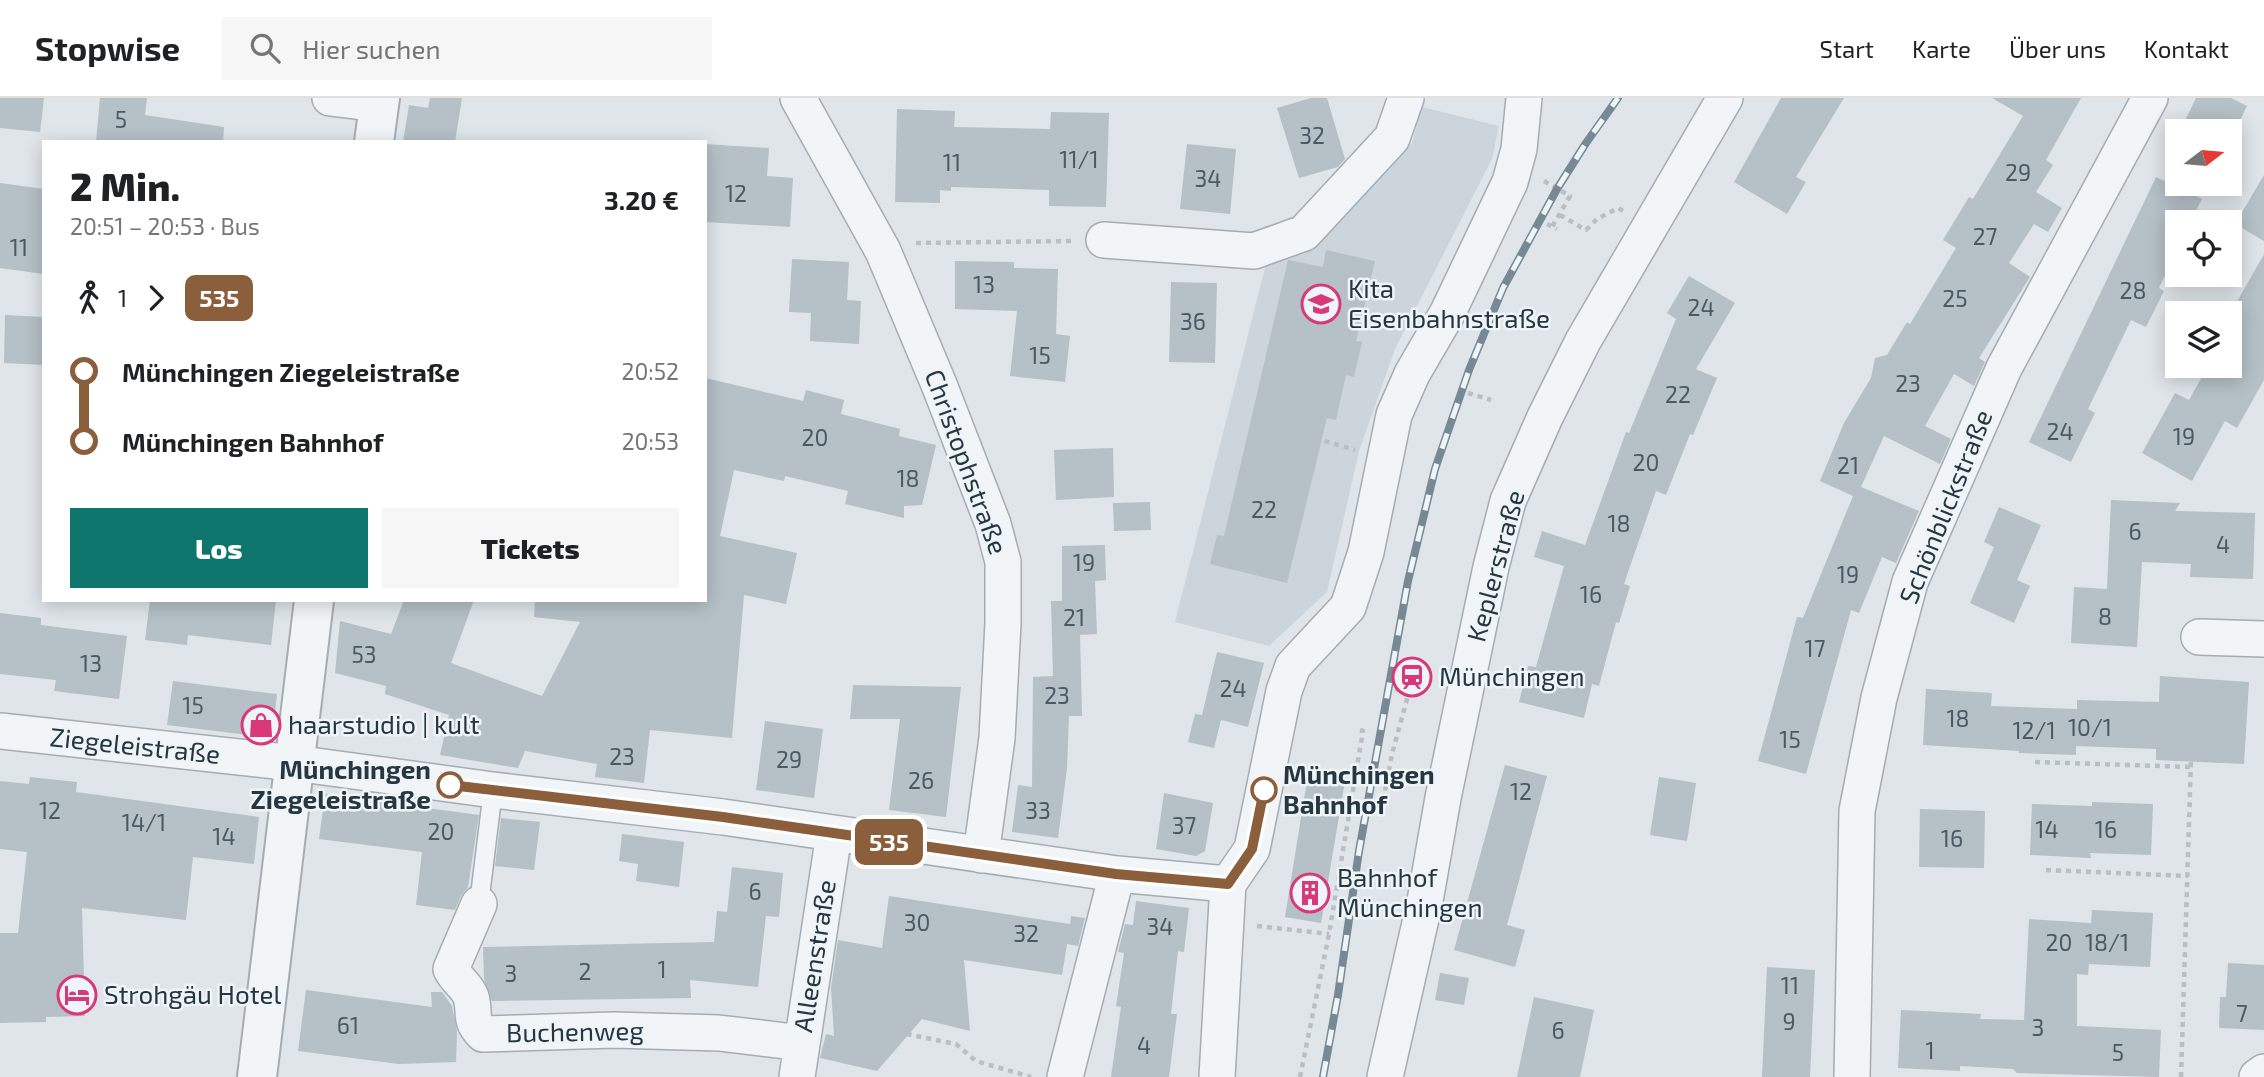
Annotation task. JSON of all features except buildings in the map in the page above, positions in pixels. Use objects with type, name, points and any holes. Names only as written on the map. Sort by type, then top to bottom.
[{"type":"street","points":[[330,98],[380,101],[374,140]]},
{"type":"street","name":"Christophstraße","points":[[798,98],[883,251],[993,524],[1003,562],[997,738],[981,855]]},
{"type":"street","points":[[1104,240],[1254,251],[1304,233],[1392,138],[1406,98]]},
{"type":"street","points":[[1217,1077],[1228,884],[1252,849],[1284,691],[1293,666],[1348,607],[1366,552],[1394,415],[1412,374],[1448,312],[1510,182],[1519,149],[1524,98]]},
{"type":"street","name":"Keplerstraße","points":[[1385,1077],[1425,901],[1443,798],[1491,567],[1508,501],[1545,417],[1583,341],[1725,98]]},
{"type":"street","name":"Schönblickstraße","points":[[1852,1077],[1857,811],[1879,698],[1910,582],[2004,368],[2150,98]]},
{"type":"street","points":[[257,1077],[314,602]]},
{"type":"street","points":[[2199,637],[2264,639]]},
{"type":"street","name":"Ziegeleistraße","points":[[0,731],[294,763],[723,817],[1116,874],[1228,884]]},
{"type":"street","name":"Alleenstraße","points":[[797,1077],[834,834]]},
{"type":"street","points":[[1065,1077],[1116,874]]},
{"type":"street","name":"Buchenweg","points":[[479,904],[451,969],[471,998],[471,1016],[475,1026],[483,1034],[614,1030],[719,1033],[804,1028]]},
{"type":"street","points":[[2257,1077],[2264,1072]]},
{"type":"lane","name":"Buchenweg","points":[[479,904],[493,790]]},
{"type":"path","points":[[1541,179],[1570,196],[1552,227]]},
{"type":"path","points":[[1560,215],[1586,230],[1597,219]]},
{"type":"path","points":[[883,251],[908,243],[1104,240]]},
{"type":"path","points":[[1468,393],[1491,400]]},
{"type":"path","points":[[1395,689],[1421,695]]},
{"type":"path","points":[[1349,802],[1382,807],[1392,754],[1409,692]]},
{"type":"path","points":[[1300,1077],[1329,934],[1363,731],[1360,730]]},
{"type":"path","points":[[2181,1077],[2191,760]]},
{"type":"path","points":[[2035,762],[2191,767]]},
{"type":"path","points":[[2046,870],[2188,876]]},
{"type":"path","points":[[1226,922],[1329,934]]},
{"type":"path","points":[[804,1028],[956,1044],[976,1061],[1031,1077]]},
{"type":"shaded area","points":[[1422,107],[1499,126],[1492,159],[1395,349],[1359,451],[1327,592],[1269,646],[1175,622],[1266,264],[1336,223],[1412,143]]},
{"type":"railway","points":[[1323,1077],[1359,851],[1408,581],[1435,469],[1469,370],[1503,288],[1557,189],[1618,98]]},
{"type":"bus line","name":"535","points":[[450,785],[723,817],[1116,874],[1228,884],[1252,849],[1264,790]]},
{"type":"place","name":"Kita Eisenbahnstraße","points":[[1321,304]]},
{"type":"place","name":"Münchingen","points":[[1412,677]]},
{"type":"place","name":"haarstudio | kult","points":[[261,725]]},
{"type":"place","name":"Münchingen Ziegeleistraße","points":[[450,785]]},
{"type":"place","name":"Münchingen Bahnhof","points":[[1264,790]]},
{"type":"place","name":"Bahnhof Münchingen","points":[[1310,893]]},
{"type":"place","name":"Strohgäu Hotel","points":[[77,995]]}]
